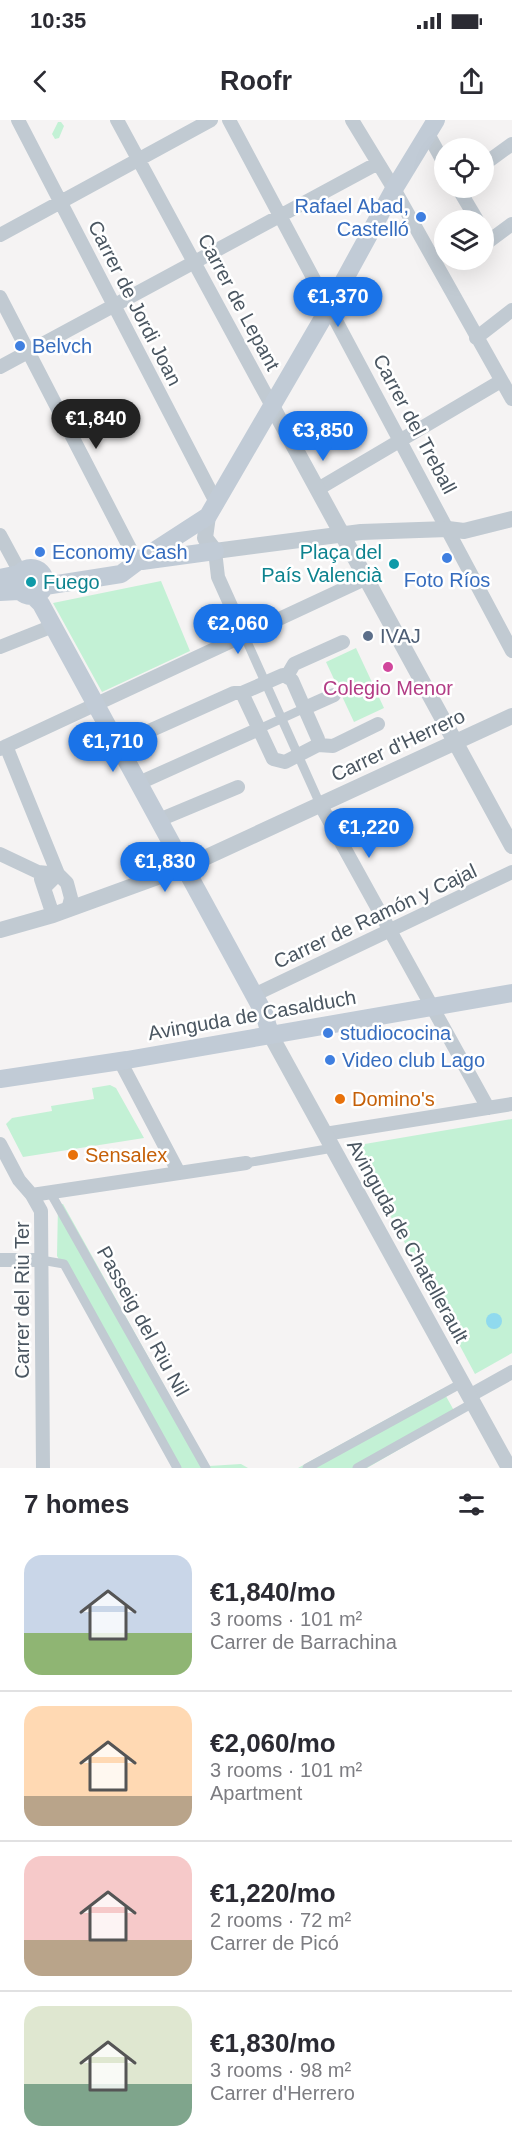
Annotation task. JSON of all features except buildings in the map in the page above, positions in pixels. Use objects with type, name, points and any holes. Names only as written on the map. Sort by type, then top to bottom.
[{"type":"main road","points":[[136,562],[212,510],[330,306],[394,189],[432,127]]},
{"type":"main road","points":[[0,592],[33,586],[67,572],[215,551]]},
{"type":"main road","points":[[0,578],[33,586],[264,1013],[270,1034]]},
{"type":"main road","name":"Avinguda de Casalduch","points":[[0,1079],[120,1061],[512,993]]},
{"type":"street","name":"Carrer de Jordi Joan","points":[[18,120],[114,306],[212,510]]},
{"type":"street","name":"Carrer de Lepant","points":[[117,120],[512,846]]},
{"type":"street","points":[[0,235],[211,120]]},
{"type":"street","name":"Carrer del Treball","points":[[229,120],[512,651]]},
{"type":"street","points":[[352,120],[394,189],[512,399]]},
{"type":"street","points":[[494,157],[512,144]]},
{"type":"street","points":[[0,367],[378,163]]},
{"type":"street","points":[[494,232],[512,224]]},
{"type":"street","points":[[0,297],[136,562]]},
{"type":"street","points":[[476,338],[512,310]]},
{"type":"street","points":[[318,489],[501,381]]},
{"type":"street","points":[[212,510],[206,538],[215,551],[218,577],[320,804],[488,1108]]},
{"type":"street","points":[[215,551],[361,532],[448,529],[465,531],[512,519]]},
{"type":"street","points":[[0,535],[33,586]]},
{"type":"street","points":[[38,872],[44,888],[60,912],[70,898],[67,883],[58,874],[3,747],[367,578]]},
{"type":"street","points":[[0,647],[53,626]]},
{"type":"street","points":[[287,676],[294,664],[343,642]]},
{"type":"street","points":[[118,745],[234,693],[242,693],[283,675],[292,680],[318,739],[318,745]]},
{"type":"street","points":[[242,693],[273,759],[285,762],[318,745],[333,746],[378,724]]},
{"type":"street","points":[[139,783],[334,695]]},
{"type":"street","name":"Carrer d'Herrero","points":[[0,930],[60,912],[184,867],[512,716]]},
{"type":"street","points":[[159,820],[238,786]]},
{"type":"street","points":[[0,854],[38,872],[58,874]]},
{"type":"street","name":"Carrer de Ramón y Cajal","points":[[254,995],[512,872]]},
{"type":"street","points":[[44,888],[58,874]]},
{"type":"street","name":"Avinguda de Chatellerault","points":[[270,1034],[509,1468]]},
{"type":"street","points":[[120,1061],[179,1173]]},
{"type":"street","points":[[32,1195],[246,1163],[329,1141],[512,1104]]},
{"type":"street","name":"Carrer del Riu Ter","points":[[0,1144],[19,1180],[32,1195],[41,1211],[43,1468]]},
{"type":"street","name":"Passeig del Riu Nil","points":[[50,1192],[206,1468]]},
{"type":"street","points":[[0,1260],[41,1260]]},
{"type":"street","name":"Passeig del Riu Nil","points":[[41,1260],[64,1264],[177,1468]]},
{"type":"street","points":[[307,1468],[512,1372]]},
{"type":"street","points":[[362,1467],[468,1394]]},
{"type":"green space","points":[[58,122],[64,126],[59,138],[55,139],[52,134]]},
{"type":"green space","points":[[161,581],[190,651],[102,692],[53,603]]},
{"type":"green space","points":[[356,648],[384,708],[354,722],[326,662]]},
{"type":"green space","points":[[110,1085],[116,1088],[144,1138],[23,1157],[6,1124],[12,1118],[52,1111],[51,1106],[94,1099],[92,1088]]},
{"type":"green space","points":[[512,1119],[512,1353],[475,1374],[353,1146]]},
{"type":"green space","points":[[63,1204],[209,1466],[241,1464],[248,1468],[173,1468],[57,1256],[58,1205]]},
{"type":"green space","points":[[442,1389],[457,1416],[367,1468],[298,1468]]},
{"type":"water","points":[[494,1313],[502,1321],[494,1329],[486,1321]]},
{"type":"place","name":"Rafael Abad, Castelló","points":[[421,217]]},
{"type":"place","name":"Belvch","points":[[20,346]]},
{"type":"place","name":"Economy Cash","points":[[40,552]]},
{"type":"place","name":"Foto Ríos","points":[[447,558]]},
{"type":"place","name":"Plaça del País Valencià","points":[[394,564]]},
{"type":"place","name":"Fuego","points":[[31,582]]},
{"type":"place","name":"IVAJ","points":[[368,636]]},
{"type":"place","name":"Colegio Menor","points":[[388,667]]},
{"type":"place","name":"studiococina","points":[[328,1033]]},
{"type":"place","name":"Video club Lago","points":[[330,1060]]},
{"type":"place","name":"Domino's","points":[[340,1099]]},
{"type":"place","name":"Sensalex","points":[[73,1155]]}]
